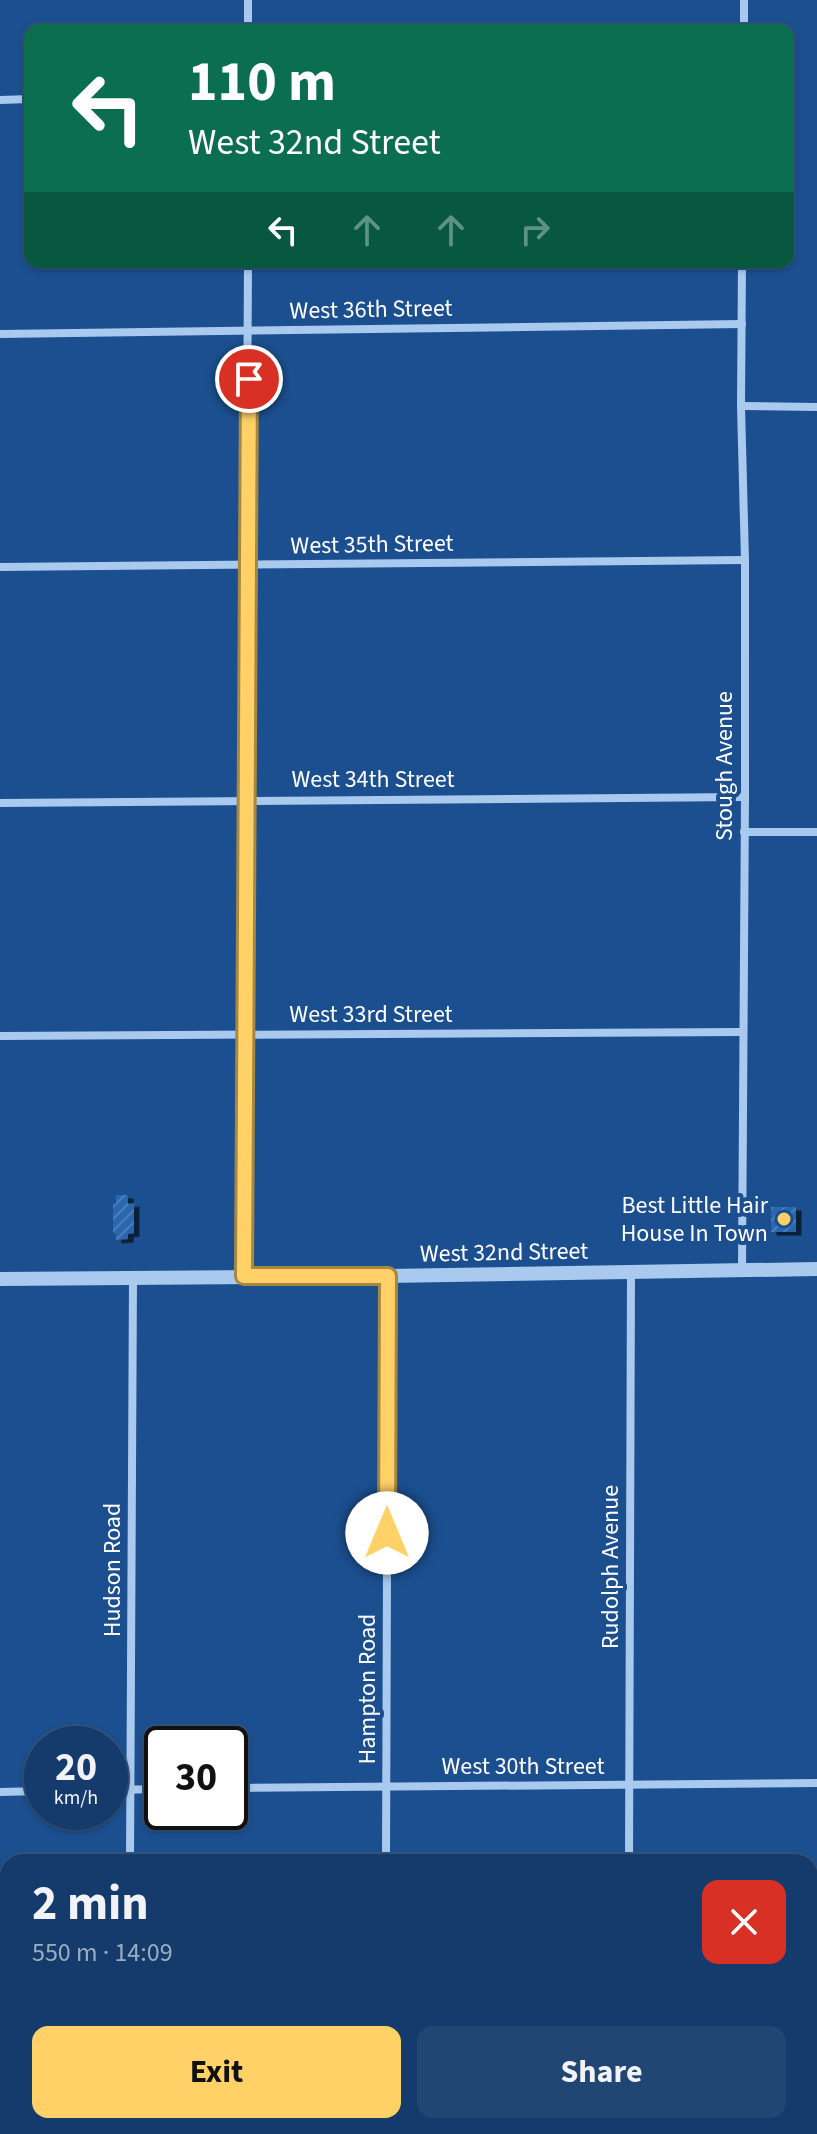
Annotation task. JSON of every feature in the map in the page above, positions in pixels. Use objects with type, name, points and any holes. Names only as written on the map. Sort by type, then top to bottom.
[{"type":"street","points":[[248,0],[248,24]]},
{"type":"street","points":[[744,0],[744,24]]},
{"type":"street","points":[[0,100],[24,99]]},
{"type":"street","points":[[244,1276],[248,268]]},
{"type":"street","name":"Stough Avenue","points":[[742,268],[741,406],[745,560],[742,1270]]},
{"type":"street","name":"West 36th Street","points":[[0,334],[742,324]]},
{"type":"street","points":[[741,406],[817,407]]},
{"type":"street","name":"West 35th Street","points":[[0,567],[745,560]]},
{"type":"street","name":"West 34th Street","points":[[0,803],[745,797]]},
{"type":"street","points":[[744,832],[817,832]]},
{"type":"street","name":"West 33rd Street","points":[[0,1036],[743,1032]]},
{"type":"street","name":"West 32nd Street","points":[[0,1279],[817,1269]]},
{"type":"street","name":"Rudolph Avenue","points":[[629,1854],[631,1272]]},
{"type":"street","name":"Hampton Road","points":[[386,1854],[388,1276]]},
{"type":"street","name":"Hudson Road","points":[[130,1854],[133,1277]]},
{"type":"street","name":"West 30th Street","points":[[248,1788],[817,1783]]},
{"type":"street","points":[[130,1789],[144,1789]]},
{"type":"street","points":[[0,1792],[24,1791]]},
{"type":"building","points":[[116,1195],[128,1195],[128,1204],[134,1203],[134,1233],[128,1234],[128,1239],[116,1240],[113,1233]]},
{"type":"building","points":[[771,1207],[796,1207],[796,1232],[771,1232]]},
{"type":"place","name":"Best Little Hair House In Town","points":[[784,1219]]},
{"type":"route","points":[[249,379],[244,1276],[388,1276],[387,1533]]}]
